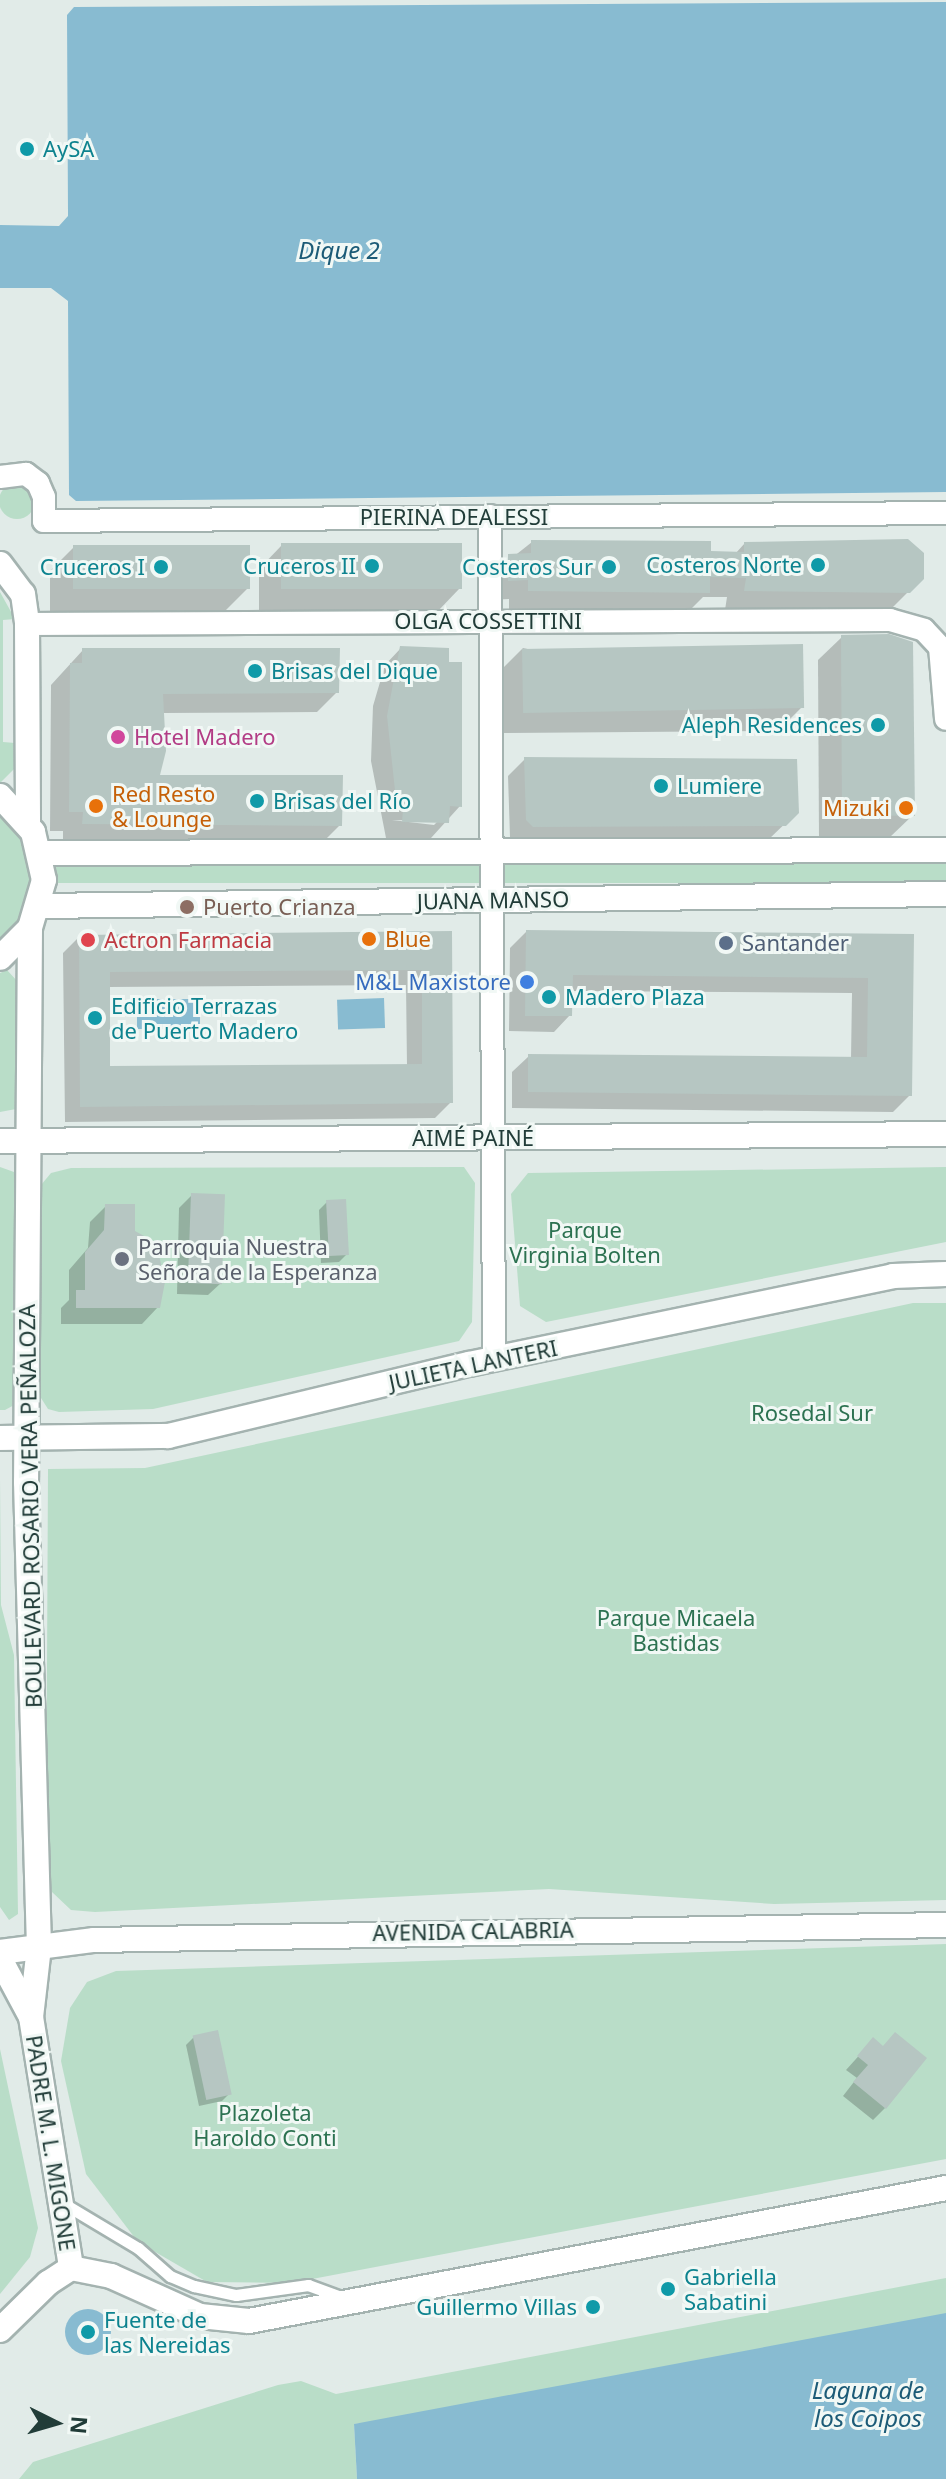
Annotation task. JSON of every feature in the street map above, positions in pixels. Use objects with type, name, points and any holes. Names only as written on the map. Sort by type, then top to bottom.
[{"type":"main road","points":[[0,564],[23,594],[27,624],[28,823]]},
{"type":"main road","points":[[0,796],[28,823],[41,853],[35,917],[0,958]]},
{"type":"main road","points":[[41,853],[946,850]]},
{"type":"main road","name":"JUANA MANSO","points":[[35,917],[492,900],[946,894]]},
{"type":"main road","name":"BOULEVARD ROSARIO VERA PEÑALOZA","points":[[31,2017],[39,1947],[27,1438],[26,1140],[35,917]]},
{"type":"main road","name":"AIMÉ PAINÉ","points":[[0,1141],[946,1134]]},
{"type":"main road","name":"JULIETA LANTERI","points":[[0,1438],[168,1436],[494,1359],[893,1276],[946,1274]]},
{"type":"main road","name":"AVENIDA CALABRIA","points":[[0,1952],[94,1940],[559,1929],[946,1925]]},
{"type":"main road","points":[[0,1959],[31,2017]]},
{"type":"main road","name":"PADRE M. L. MIGONE","points":[[31,2017],[71,2268]]},
{"type":"main road","points":[[0,2330],[48,2283],[71,2268],[111,2276],[216,2320],[261,2320],[358,2304],[946,2188]]},
{"type":"street","name":"PIERINA DEALESSI","points":[[0,477],[13,472],[38,483],[44,497],[44,521],[946,513]]},
{"type":"street","points":[[490,516],[494,1359]]},
{"type":"street","name":"OLGA COSSETTINI","points":[[27,624],[890,620],[924,630],[940,647],[946,719]]},
{"type":"lane","points":[[59,2200],[138,2248],[170,2276],[194,2286],[236,2295],[308,2285],[358,2304]]},
{"type":"green space","points":[[17,483],[30,488],[35,501],[30,514],[17,519],[4,514],[-1,501],[4,488]]},
{"type":"green space","points":[[0,592],[15,619],[3,620],[3,742],[15,743],[15,768],[0,783]]},
{"type":"green space","points":[[0,810],[21,833],[33,862],[34,892],[24,920],[0,947]]},
{"type":"green space","points":[[52,858],[946,858],[946,883],[52,883]]},
{"type":"green space","points":[[7,970],[18,982],[19,1102],[16,1109],[0,1112],[0,973]]},
{"type":"green space","points":[[0,1167],[14,1172],[19,1181],[16,1404],[5,1410],[0,1410]]},
{"type":"green space","points":[[464,1167],[475,1183],[472,1322],[459,1341],[153,1409],[59,1412],[48,1409],[41,1398],[41,1185],[51,1173],[71,1168]]},
{"type":"green space","name":"Parque Virginia Bolten","points":[[946,1167],[946,1242],[546,1322],[520,1306],[511,1194],[528,1173]]},
{"type":"green space","name":"Parque Micaela Bastidas","points":[[913,1303],[946,1303],[946,1900],[774,1904],[549,1889],[95,1912],[71,1910],[52,1892],[46,1869],[48,1469],[145,1468]]},
{"type":"green space","points":[[0,1476],[1,1605],[14,1655],[18,1914],[9,1920],[0,1907]]},
{"type":"green space","name":"Plazoleta Haroldo Conti","points":[[946,1944],[946,2159],[291,2283],[207,2282],[138,2242],[86,2174],[61,2061],[70,2008],[87,1982],[116,1971]]},
{"type":"green space","points":[[0,2049],[38,2228],[30,2257],[0,2294]]},
{"type":"green space","points":[[946,2278],[946,2364],[354,2424],[357,2479],[19,2479],[33,2462],[278,2385],[301,2381],[336,2394]]},
{"type":"water","name":"Dique 2","points":[[946,2],[946,492],[76,501],[69,495],[68,301],[51,288],[0,288],[0,225],[59,226],[68,216],[67,15],[74,7]]},
{"type":"water","points":[[384,998],[385,1028],[338,1030],[337,1000]]},
{"type":"water","points":[[137,999],[200,999],[200,1029],[137,1029]]},
{"type":"water","name":"Fuente de las Nereidas","points":[[88,2309],[104,2316],[111,2332],[104,2348],[88,2355],[72,2348],[65,2332],[72,2316]]},
{"type":"water","name":"Laguna de los Coipos","points":[[946,2313],[946,2479],[357,2479],[354,2424]]},
{"type":"building","points":[[908,539],[924,553],[924,579],[910,593],[744,591],[746,578],[710,577],[710,593],[528,591],[528,580],[508,581],[508,554],[531,553],[531,540],[711,541],[711,551],[744,552],[744,542]]},
{"type":"building","name":"Cruceros II","points":[[281,543],[462,543],[462,589],[281,589]]},
{"type":"building","name":"Cruceros I","points":[[73,545],[250,545],[250,589],[73,589]]},
{"type":"building","name":"Aleph Residences","points":[[889,634],[913,642],[915,816],[842,815],[841,635]]},
{"type":"building","name":"Lumiere","points":[[803,644],[804,708],[523,713],[522,649]]},
{"type":"building","points":[[400,646],[449,648],[449,662],[462,662],[462,807],[450,806],[449,823],[402,822],[403,809],[397,809],[387,716]]},
{"type":"building","points":[[82,648],[340,648],[339,693],[163,694],[166,751],[160,775],[343,775],[342,826],[82,824],[83,812],[69,812],[70,663],[82,663]]},
{"type":"building","name":"Lumiere","points":[[524,757],[797,759],[799,813],[786,826],[533,827],[526,820]]},
{"type":"building","name":"Madero Plaza","points":[[526,930],[914,934],[912,1096],[528,1092],[528,1054],[867,1057],[868,978],[573,975],[572,1016],[525,1016]]},
{"type":"building","name":"Edificio Terrazas de Puerto Madero","points":[[452,931],[453,1103],[80,1107],[79,935]],"holes":[[[422,970],[422,1064],[110,1066],[110,972]]]},
{"type":"building","points":[[191,1193],[225,1194],[222,1284],[188,1283]]},
{"type":"building","points":[[346,1199],[349,1255],[329,1256],[326,1200]]},
{"type":"building","name":"Parroquia Nuestra Señora de la Esperanza","points":[[105,1204],[135,1204],[135,1231],[146,1237],[159,1255],[165,1282],[160,1308],[76,1308],[76,1290],[85,1290],[85,1252],[104,1230]]},
{"type":"building","points":[[218,2030],[232,2095],[206,2100],[193,2035]]},
{"type":"building","points":[[895,2032],[927,2058],[886,2109],[853,2082],[868,2065],[857,2056],[873,2037],[883,2046]]},
{"type":"place","name":"AySA","points":[[27,149]]},
{"type":"place","name":"Costeros Norte","points":[[818,565]]},
{"type":"place","name":"Cruceros II","points":[[372,566]]},
{"type":"place","name":"Cruceros I","points":[[161,567]]},
{"type":"place","name":"Costeros Sur","points":[[609,567]]},
{"type":"place","name":"Brisas del Dique","points":[[255,671]]},
{"type":"place","name":"Aleph Residences","points":[[878,725]]},
{"type":"place","name":"Hotel Madero","points":[[118,737]]},
{"type":"place","name":"Lumiere","points":[[661,786]]},
{"type":"place","name":"Brisas del Río","points":[[257,801]]},
{"type":"place","name":"Red Resto & Lounge","points":[[96,806]]},
{"type":"place","name":"Mizuki","points":[[906,808]]},
{"type":"place","name":"Puerto Crianza","points":[[187,907]]},
{"type":"place","name":"Blue","points":[[369,939]]},
{"type":"place","name":"Actron Farmacia","points":[[88,940]]},
{"type":"place","name":"Santander","points":[[726,943]]},
{"type":"place","name":"M&L Maxistore","points":[[527,982]]},
{"type":"place","name":"Madero Plaza","points":[[549,997]]},
{"type":"place","name":"Edificio Terrazas de Puerto Madero","points":[[95,1018]]},
{"type":"place","name":"Parroquia Nuestra Señora de la Esperanza","points":[[122,1259]]},
{"type":"place","name":"Gabriella Sabatini","points":[[668,2289]]},
{"type":"place","name":"Guillermo Villas","points":[[593,2307]]},
{"type":"place","name":"Fuente de las Nereidas","points":[[88,2332]]},
{"type":"park label","name":"Rosedal Sur","points":[[812,1413]]}]
